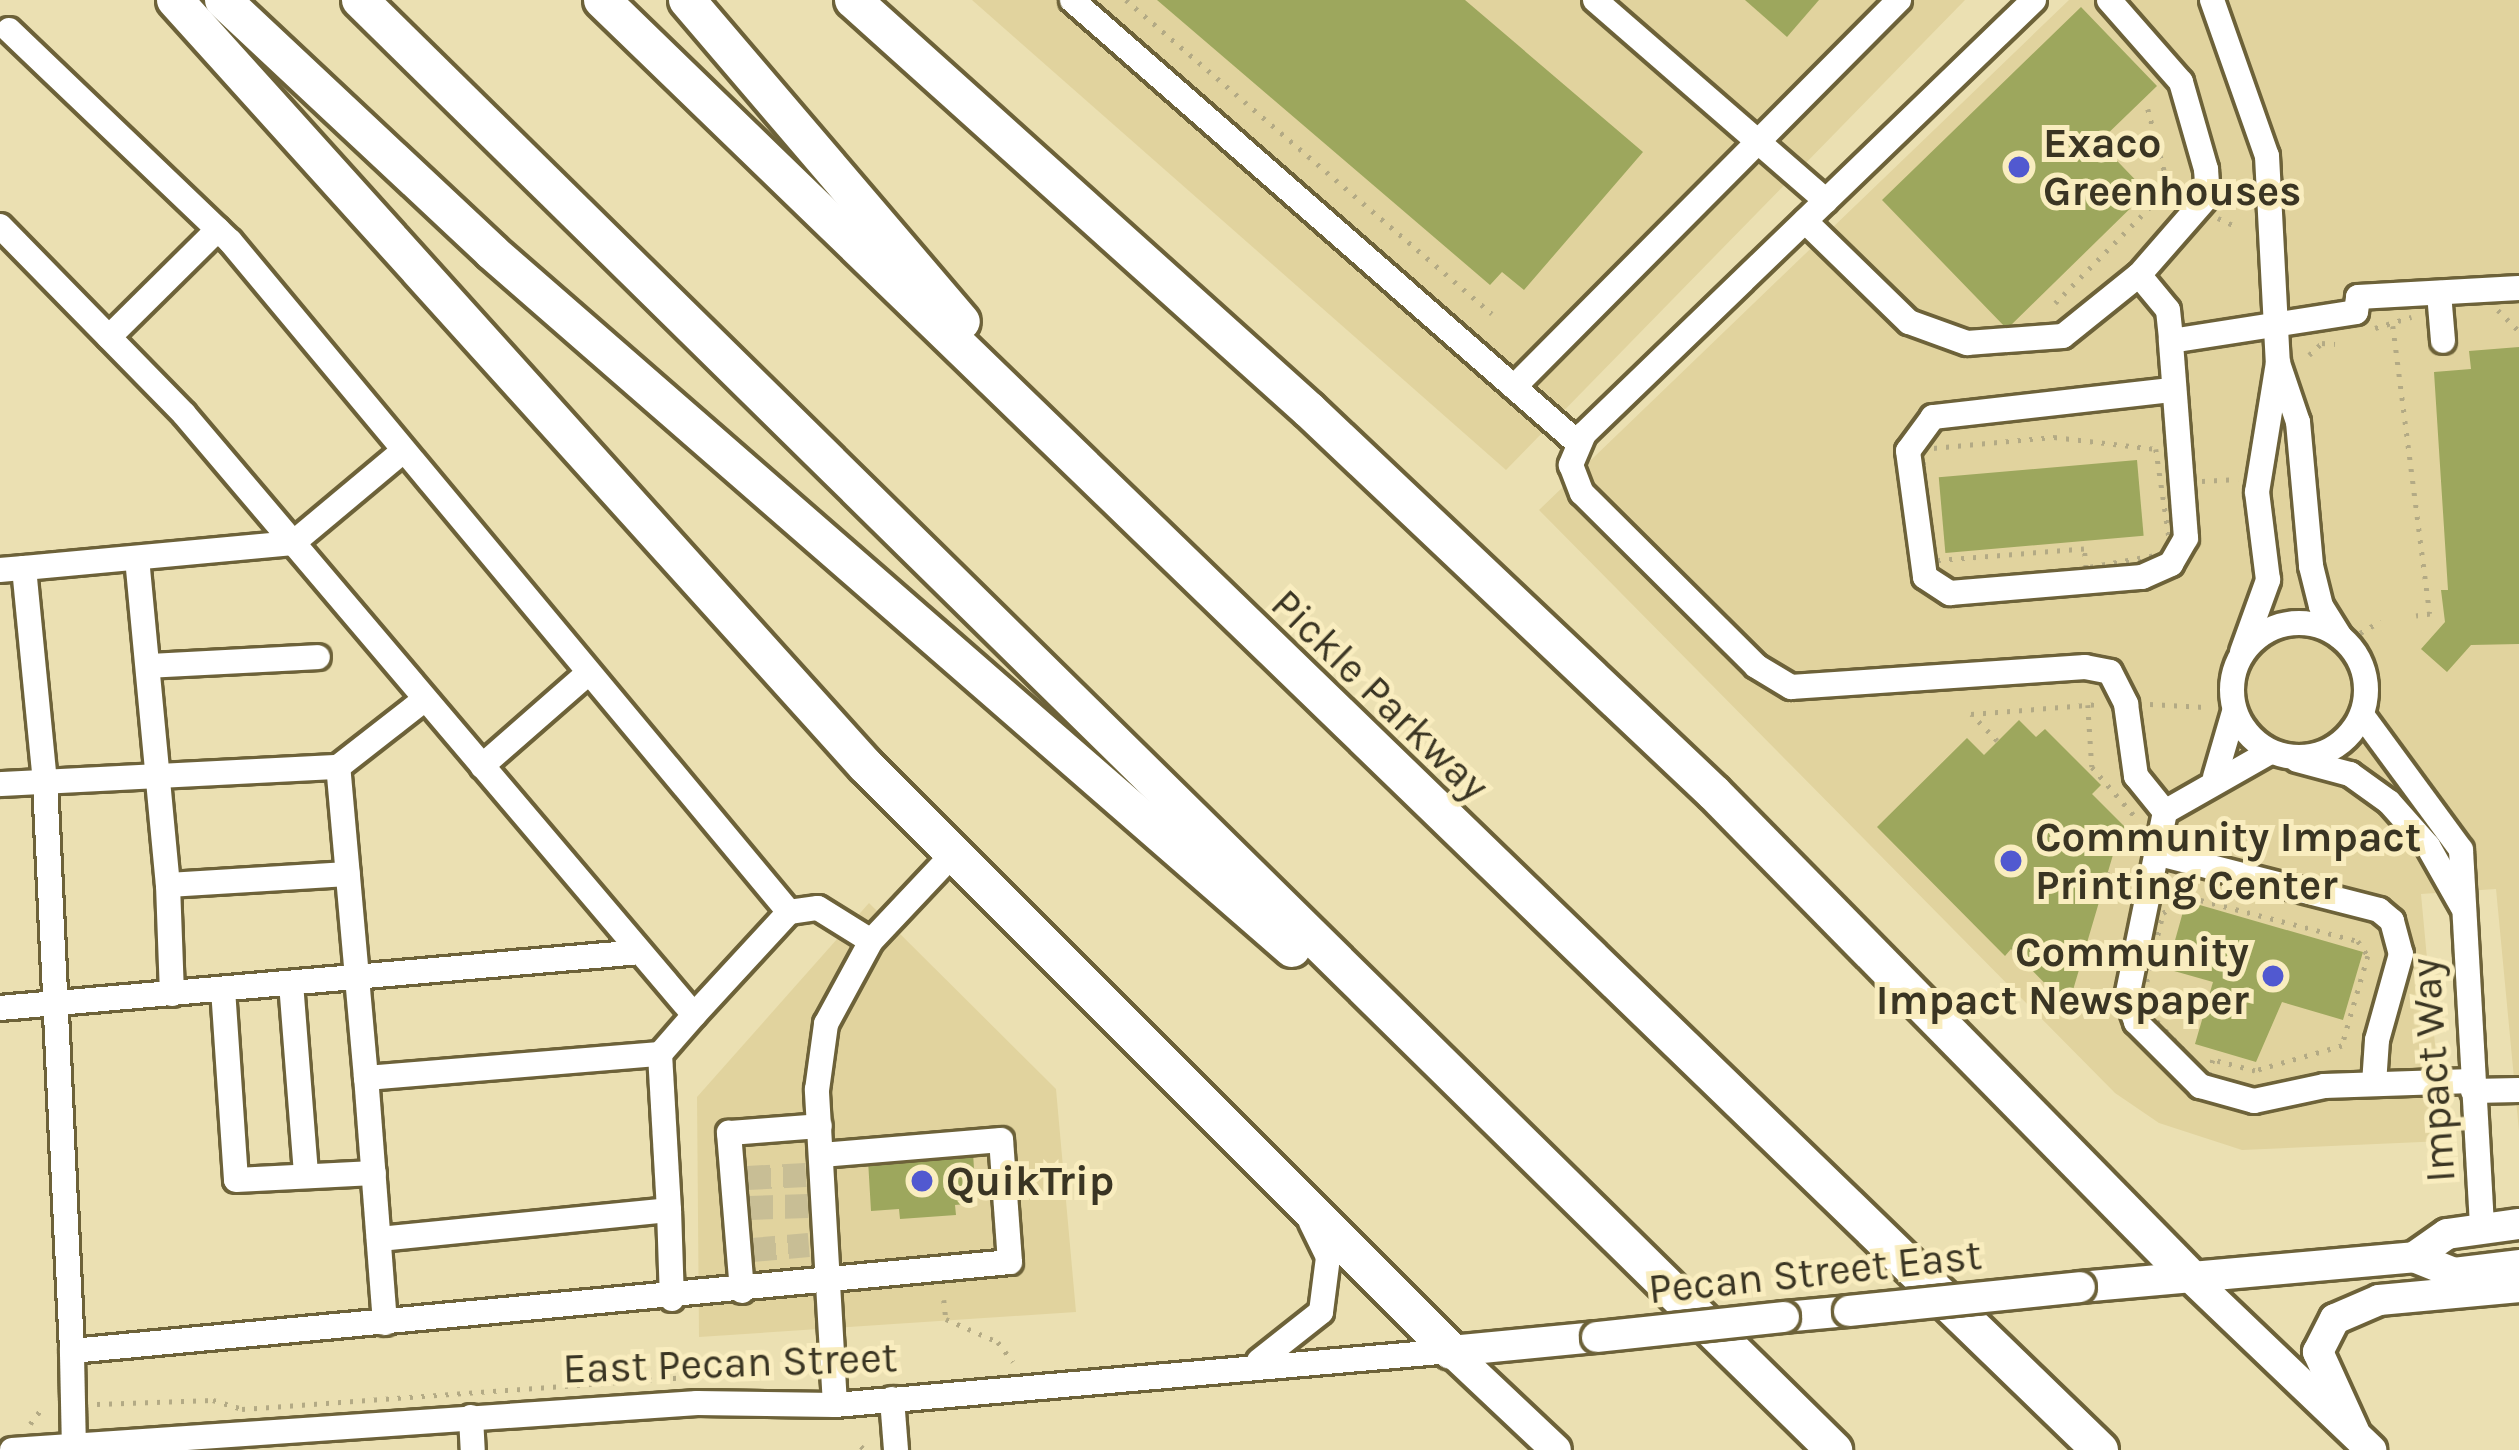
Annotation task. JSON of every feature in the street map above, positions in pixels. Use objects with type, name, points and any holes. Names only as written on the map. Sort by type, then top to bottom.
[{"type":"highway","points":[[175,0],[953,854],[1304,1210],[1451,1351]]},
{"type":"highway","points":[[223,0],[492,252],[1570,1192]]},
{"type":"highway","points":[[360,0],[1834,1450]]},
{"type":"highway","name":"Pickle Parkway","points":[[602,0],[2100,1450]]},
{"type":"highway","points":[[686,0],[1112,498]]},
{"type":"highway","points":[[853,0],[1309,410],[1714,793],[2187,1274]]},
{"type":"main road","points":[[2414,1257],[2447,1234],[2519,1224]]},
{"type":"main road","points":[[2187,1274],[2414,1257],[2454,1273],[2519,1265]]},
{"type":"main road","points":[[2187,1274],[2362,1441]]},
{"type":"main road","name":"Pecan Street East","points":[[1451,1351],[2187,1274]]},
{"type":"main road","points":[[2362,1441],[2318,1352],[2335,1318],[2379,1300],[2519,1287]]},
{"type":"main road","points":[[1451,1351],[1556,1450]]},
{"type":"street","points":[[1072,0],[1580,444]]},
{"type":"street","points":[[1595,0],[1826,200]]},
{"type":"street","points":[[1514,387],[1761,145],[1898,0]]},
{"type":"street","points":[[2034,0],[1580,444],[1570,465],[1582,493],[1774,680],[1818,690],[2099,667],[2119,683],[2136,776],[2153,817],[2156,853],[2127,997],[2136,1022],[2200,1086],[2254,1101],[2374,1084],[2519,1090]]},
{"type":"street","points":[[1805,221],[1910,322],[1967,343],[2062,336],[2139,274],[2208,196],[2206,169],[2181,82],[2109,0]]},
{"type":"street","points":[[2212,0],[2267,156],[2278,363],[2257,492],[2268,580],[2233,674],[2234,712],[2216,777]]},
{"type":"street","points":[[9,29],[218,229],[586,675],[789,912]]},
{"type":"street","points":[[0,226],[109,337],[293,543],[694,1015]]},
{"type":"street","points":[[109,337],[218,229]]},
{"type":"street","points":[[2139,274],[2168,310],[2186,538],[2171,564],[2141,577],[1950,593],[1925,577],[1909,451],[1933,417],[2171,390]]},
{"type":"street","points":[[2440,292],[2443,340]]},
{"type":"street","points":[[2170,340],[2356,312],[2358,297],[2515,294]]},
{"type":"street","points":[[2153,817],[2216,777],[2281,755],[2343,742],[2362,715],[2362,663],[2350,634],[2321,606],[2311,566],[2298,422],[2278,363]]},
{"type":"street","points":[[74,1448],[45,782],[12,569],[293,543],[401,452]]},
{"type":"street","points":[[137,558],[168,885],[172,994]]},
{"type":"street","points":[[2242,652],[2269,629],[2293,622],[2350,634]]},
{"type":"street","points":[[148,666],[318,658]]},
{"type":"street","points":[[482,766],[586,675]]},
{"type":"street","points":[[0,784],[338,767],[425,699]]},
{"type":"street","points":[[2234,712],[2281,755]]},
{"type":"street","name":"Impact Way","points":[[2362,715],[2461,850],[2468,881],[2462,906],[2482,1229]]},
{"type":"street","name":"Impact Way","points":[[2281,755],[2350,774],[2389,802],[2428,846],[2462,906]]},
{"type":"street","points":[[338,767],[385,1323]]},
{"type":"street","points":[[2156,853],[2379,910],[2392,921],[2401,954],[2377,1040],[2374,1084]]},
{"type":"street","points":[[835,1405],[816,1205],[826,1024],[871,941],[953,854]]},
{"type":"street","points":[[168,885],[347,874]]},
{"type":"street","points":[[366,1078],[660,1054],[789,912],[818,908],[871,941]]},
{"type":"street","points":[[0,1008],[640,952]]},
{"type":"street","points":[[291,983],[306,1175]]},
{"type":"street","points":[[223,989],[236,1180],[374,1173]]},
{"type":"street","points":[[660,1054],[672,1299]]},
{"type":"street","points":[[742,1291],[746,1250],[740,1178],[729,1133],[820,1126]]},
{"type":"street","points":[[72,1351],[672,1299],[1010,1262],[1001,1140],[817,1168]]},
{"type":"street","points":[[379,1239],[669,1210]]},
{"type":"street","points":[[1252,1365],[1303,1333],[1330,1288],[1328,1257],[1304,1210]]},
{"type":"street","name":"East Pecan Street","points":[[14,1438],[74,1448],[697,1403],[835,1405],[1451,1351]]},
{"type":"street","points":[[892,1400],[896,1450]]},
{"type":"street","points":[[471,1417],[473,1450]]},
{"type":"path","points":[[1126,0],[1492,314]]},
{"type":"path","points":[[2148,109],[2169,188],[2187,201]]},
{"type":"path","points":[[2056,303],[2169,188]]},
{"type":"path","points":[[2215,214],[2239,229]]},
{"type":"path","points":[[2485,307],[2519,331]]},
{"type":"path","points":[[2375,328],[2411,317]]},
{"type":"path","points":[[2393,326],[2431,614],[2416,616]]},
{"type":"path","points":[[2309,355],[2322,343],[2335,344]]},
{"type":"path","points":[[2054,437],[2067,444],[2150,446],[2163,461],[2170,544],[2156,561],[2086,568],[2084,550],[1930,561],[1922,449],[2054,437]]},
{"type":"path","points":[[2198,481],[2238,479]]},
{"type":"path","points":[[2350,634],[2381,621]]},
{"type":"path","points":[[1997,741],[1971,714],[2106,703]]},
{"type":"path","points":[[2141,704],[2205,707]]},
{"type":"path","points":[[2088,705],[2092,766],[2153,817]]},
{"type":"path","points":[[2107,874],[2140,882]]},
{"type":"path","points":[[2168,891],[2358,941],[2368,956],[2342,1046],[2255,1071],[2213,1060],[2208,1076],[2140,1005],[2163,913],[2189,897]]},
{"type":"path","points":[[944,1300],[946,1319],[998,1342],[1013,1362]]},
{"type":"path","points":[[92,1403],[213,1400],[242,1409],[691,1377]]},
{"type":"path","points":[[14,1438],[36,1421],[43,1407]]},
{"type":"shaded area","points":[[972,0],[1965,0],[1506,470]]},
{"type":"shaded area","points":[[2069,0],[2519,0],[2519,1131],[2496,889],[2421,894],[2444,1141],[2242,1150],[2159,1123],[2115,1093],[1539,510]]},
{"type":"shaded area","points":[[869,903],[1056,1089],[1076,1312],[699,1337],[697,1097]]},
{"type":"building","points":[[1157,0],[1465,0],[1643,152],[1524,290],[1502,272],[1490,285]]},
{"type":"building","points":[[1745,0],[1819,0],[1787,37]]},
{"type":"building","name":"Exaco Greenhouses","points":[[2081,7],[2157,86],[2099,142],[2147,192],[2007,329],[1882,200]]},
{"type":"building","points":[[2519,347],[2519,644],[2471,645],[2447,672],[2421,649],[2445,622],[2441,590],[2448,590],[2434,372],[2471,369],[2469,351]]},
{"type":"building","points":[[2137,460],[2144,536],[1945,553],[1939,477]]},
{"type":"building","name":"Community Impact Printing Center","points":[[2019,720],[2036,737],[2045,729],[2101,785],[2092,794],[2130,832],[2115,848],[2068,1007],[2011,949],[2005,956],[1877,827],[1967,738],[1984,755]]},
{"type":"building","name":"Community Impact Newspaper","points":[[2186,901],[2363,952],[2343,1020],[2282,1002],[2256,1062],[2195,1044],[2213,982],[2167,969]]},
{"type":"building","name":"QuikTrip","points":[[973,1152],[976,1203],[955,1205],[956,1215],[900,1219],[899,1209],[871,1211],[868,1160]]},
{"type":"tunnel","points":[[747,1178],[806,1175]]},
{"type":"tunnel","points":[[749,1208],[808,1206]]},
{"type":"tunnel","points":[[752,1250],[809,1245]]},
{"type":"place","name":"Exaco Greenhouses","points":[[2019,167]]},
{"type":"place","name":"Community Impact Printing Center","points":[[2011,861]]},
{"type":"place","name":"Community Impact Newspaper","points":[[2273,976]]},
{"type":"place","name":"QuikTrip","points":[[922,1181]]}]
